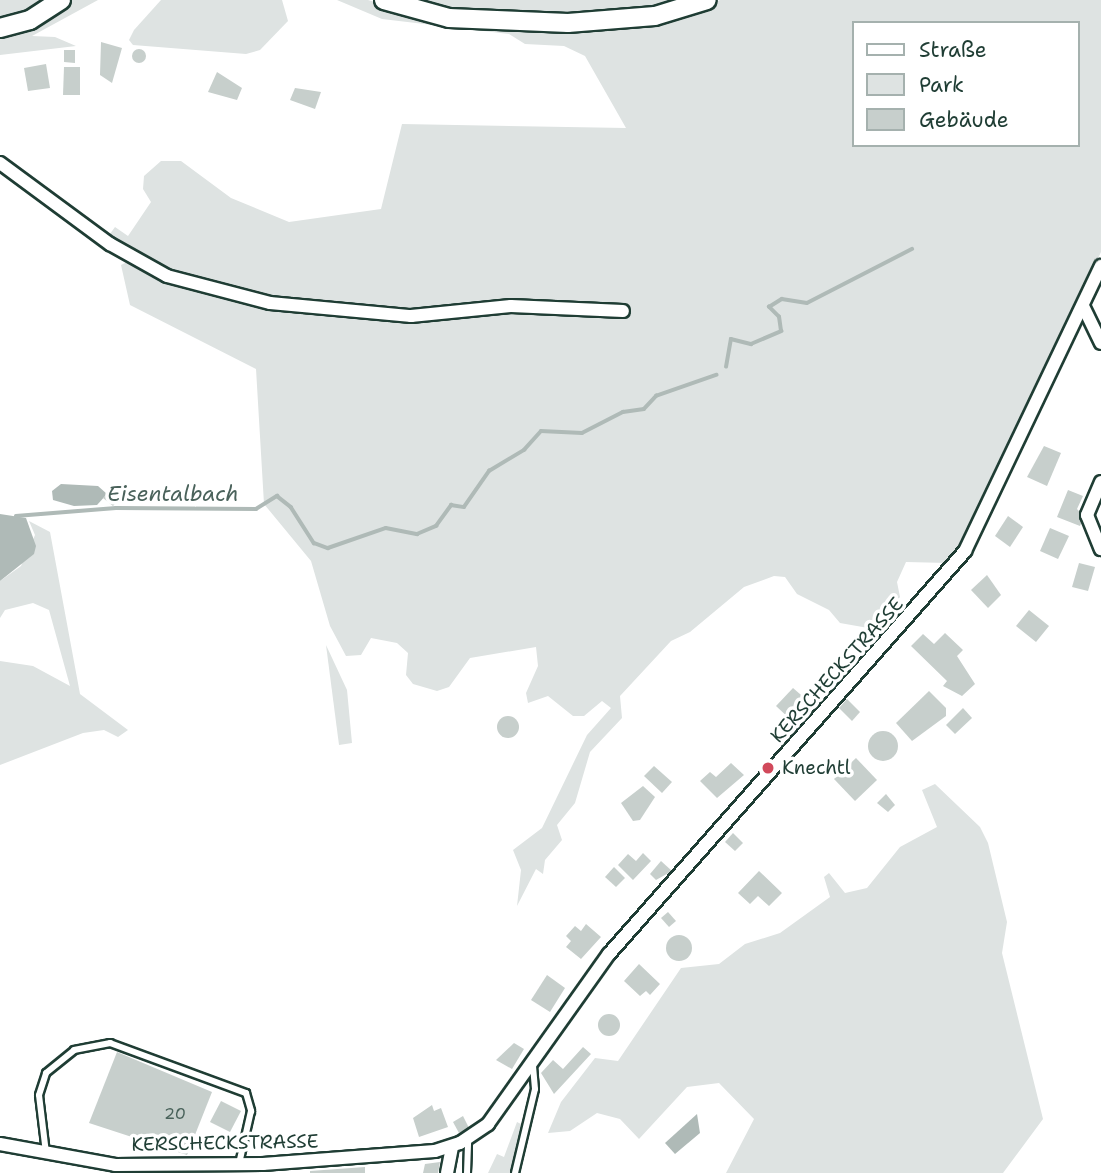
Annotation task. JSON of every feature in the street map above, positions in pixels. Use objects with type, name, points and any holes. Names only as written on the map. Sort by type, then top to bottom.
[{"type":"street","points":[[0,28],[30,20],[61,0]]},
{"type":"street","points":[[384,0],[449,18],[556,23],[655,16],[707,0]]},
{"type":"street","points":[[0,163],[110,244],[167,276],[270,303],[411,316],[511,306],[624,311]]},
{"type":"street","name":"KERSCHECKSTRASSE","points":[[0,1144],[112,1169],[389,1157],[452,1147],[468,1139],[496,1117],[609,954],[965,551],[1101,266]]},
{"type":"street","points":[[1083,306],[1101,343]]},
{"type":"street","points":[[1101,482],[1087,515],[1101,549]]},
{"type":"street","points":[[447,1173],[452,1147]]},
{"type":"lane","points":[[46,1153],[39,1095],[46,1073],[74,1050],[110,1043],[246,1093],[251,1111],[239,1164]]},
{"type":"lane","points":[[515,1173],[535,1089],[533,1064]]},
{"type":"lane","points":[[467,1173],[468,1139]]},
{"type":"green space","points":[[0,0],[54,0],[0,24]]},
{"type":"green space","points":[[70,0],[98,0],[32,36],[55,37],[76,46],[0,55],[0,34],[53,13]]},
{"type":"green space","points":[[161,0],[282,0],[288,21],[260,50],[246,54],[133,45],[129,40],[134,30]]},
{"type":"green space","points":[[337,0],[368,0],[431,20],[700,9],[720,0],[1101,0],[1101,252],[967,536],[948,563],[906,562],[897,582],[900,597],[874,629],[840,623],[829,610],[797,594],[785,577],[774,576],[744,587],[690,632],[671,641],[620,696],[622,718],[590,752],[575,803],[557,825],[562,840],[545,860],[543,874],[536,869],[517,906],[521,870],[513,850],[542,828],[587,735],[611,708],[602,701],[584,716],[573,716],[548,696],[528,703],[526,693],[538,666],[536,647],[470,658],[449,687],[437,691],[413,684],[406,675],[408,653],[397,643],[371,638],[361,655],[346,656],[330,626],[311,561],[264,504],[256,369],[130,305],[121,265],[137,257],[107,238],[115,227],[128,236],[151,202],[143,189],[144,176],[161,161],[181,161],[231,198],[289,222],[381,209],[402,124],[626,128],[585,56],[564,46],[525,44],[509,34],[382,19]]},
{"type":"green space","points":[[397,0],[696,0],[607,17],[464,15]]},
{"type":"green space","points":[[29,521],[50,532],[80,694],[128,730],[118,737],[104,730],[83,733],[0,765],[0,661],[33,666],[70,686],[49,610],[33,603],[5,610],[0,618],[0,581],[21,566],[35,535]]},
{"type":"green space","points":[[326,645],[347,690],[352,743],[339,745]]},
{"type":"green space","points":[[935,784],[980,827],[988,843],[1007,922],[1002,953],[1043,1119],[1003,1173],[726,1173],[754,1119],[719,1083],[687,1087],[639,1139],[620,1119],[597,1113],[570,1131],[548,1133],[561,1102],[595,1058],[618,1061],[681,968],[719,964],[745,944],[780,933],[830,897],[824,877],[829,873],[845,893],[867,888],[900,847],[937,827],[922,790]]},
{"type":"green space","points":[[517,1122],[523,1125],[512,1173],[488,1173],[497,1154],[504,1157]]},
{"type":"shaded area","points":[[61,484],[98,486],[107,494],[97,505],[74,506],[53,500],[52,491]]},
{"type":"shaded area","points":[[0,514],[26,518],[36,546],[34,554],[0,581]]},
{"type":"shaded area","points":[[697,1114],[700,1133],[675,1154],[665,1143]]},
{"type":"building","points":[[101,42],[122,48],[112,83],[100,75]]},
{"type":"building","points":[[139,49],[144,51],[144,61],[139,63],[134,61],[132,56],[134,51]]},
{"type":"building","points":[[64,50],[75,50],[75,63],[64,62]]},
{"type":"building","points":[[46,64],[50,88],[28,91],[24,68]]},
{"type":"building","points":[[64,67],[80,67],[80,95],[63,95]]},
{"type":"building","points":[[217,72],[242,88],[237,100],[208,92]]},
{"type":"building","points":[[295,88],[321,92],[315,109],[290,100]]},
{"type":"building","points":[[1044,446],[1061,453],[1047,486],[1027,477]]},
{"type":"building","points":[[1068,490],[1083,496],[1077,509],[1084,517],[1080,526],[1057,517]]},
{"type":"building","points":[[109,491],[119,499],[113,506],[103,498]]},
{"type":"building","points":[[1008,516],[1023,527],[1010,547],[995,536]]},
{"type":"building","points":[[1050,528],[1069,536],[1058,559],[1040,551]]},
{"type":"building","points":[[1079,563],[1095,567],[1088,591],[1072,587]]},
{"type":"building","points":[[987,575],[1001,595],[988,608],[971,590]]},
{"type":"building","points":[[1029,610],[1049,626],[1036,642],[1016,626]]},
{"type":"building","points":[[945,633],[963,650],[957,656],[975,684],[962,696],[943,686],[947,681],[911,646],[923,634],[934,644]]},
{"type":"building","points":[[793,688],[808,701],[791,720],[776,706]]},
{"type":"building","points":[[929,691],[946,708],[946,716],[912,741],[896,723]]},
{"type":"building","points":[[847,699],[860,712],[852,721],[839,708]]},
{"type":"building","points":[[963,708],[972,718],[955,734],[946,725]]},
{"type":"building","points":[[508,716],[516,719],[519,727],[516,735],[508,738],[500,735],[497,727],[500,719]]},
{"type":"building","points":[[883,731],[889,732],[897,740],[897,752],[889,760],[883,761],[877,760],[869,752],[868,746],[869,740],[877,732]]},
{"type":"building","points":[[856,758],[877,780],[855,801],[834,779]]},
{"type":"building","points":[[731,763],[744,775],[717,798],[700,781],[710,772],[716,777]]},
{"type":"building","points":[[654,766],[672,782],[662,793],[644,776]]},
{"type":"building","points":[[643,786],[655,797],[640,820],[633,821],[621,803]]},
{"type":"building","points":[[886,794],[895,805],[888,812],[877,803]]},
{"type":"building","points":[[733,833],[743,843],[735,851],[725,842]]},
{"type":"building","points":[[643,853],[651,861],[633,880],[618,865],[628,854],[636,861]]},
{"type":"building","points":[[661,861],[672,871],[656,880],[650,874]]},
{"type":"building","points":[[614,867],[625,878],[616,887],[605,877]]},
{"type":"building","points":[[759,871],[782,893],[769,906],[758,896],[750,904],[738,893]]},
{"type":"building","points":[[668,912],[676,921],[669,927],[661,918]]},
{"type":"building","points":[[586,924],[601,937],[581,959],[566,947],[571,941],[566,936],[575,926],[581,931]]},
{"type":"building","points":[[679,935],[688,939],[692,948],[688,957],[679,961],[670,957],[666,948],[670,939]]},
{"type":"building","points":[[639,964],[660,984],[650,995],[646,991],[640,996],[624,981]]},
{"type":"building","points":[[547,975],[565,988],[550,1012],[531,1000]]},
{"type":"building","points":[[609,1014],[617,1017],[620,1025],[617,1033],[609,1036],[601,1033],[598,1025],[601,1017]]},
{"type":"building","points":[[514,1043],[524,1049],[512,1069],[496,1060]]},
{"type":"building","points":[[583,1047],[591,1054],[554,1094],[541,1073],[553,1060],[563,1069]]},
{"type":"building","points":[[117,1052],[212,1092],[187,1155],[89,1123]]},
{"type":"building","points":[[221,1101],[241,1111],[230,1132],[210,1122]]},
{"type":"building","points":[[432,1105],[434,1111],[441,1108],[448,1127],[419,1137],[413,1118]]},
{"type":"building","points":[[463,1116],[469,1128],[459,1133],[453,1122]]},
{"type":"building","points":[[440,1162],[438,1173],[423,1173],[425,1164]]},
{"type":"building","points":[[365,1167],[365,1173],[310,1173],[310,1171]]},
{"type":"waterway","name":"Eisentalbach","points":[[726,367],[731,339],[751,344],[781,331],[779,317],[769,307],[782,299],[807,303],[912,249]]},
{"type":"waterway","name":"Eisentalbach","points":[[16,516],[116,508],[256,509],[277,496],[291,507],[314,543],[328,548],[386,528],[417,534],[436,526],[451,505],[464,507],[489,471],[524,450],[541,431],[582,433],[623,412],[644,409],[656,396],[716,375]]},
{"type":"place","name":"Knechtl","points":[[768,768]]}]
